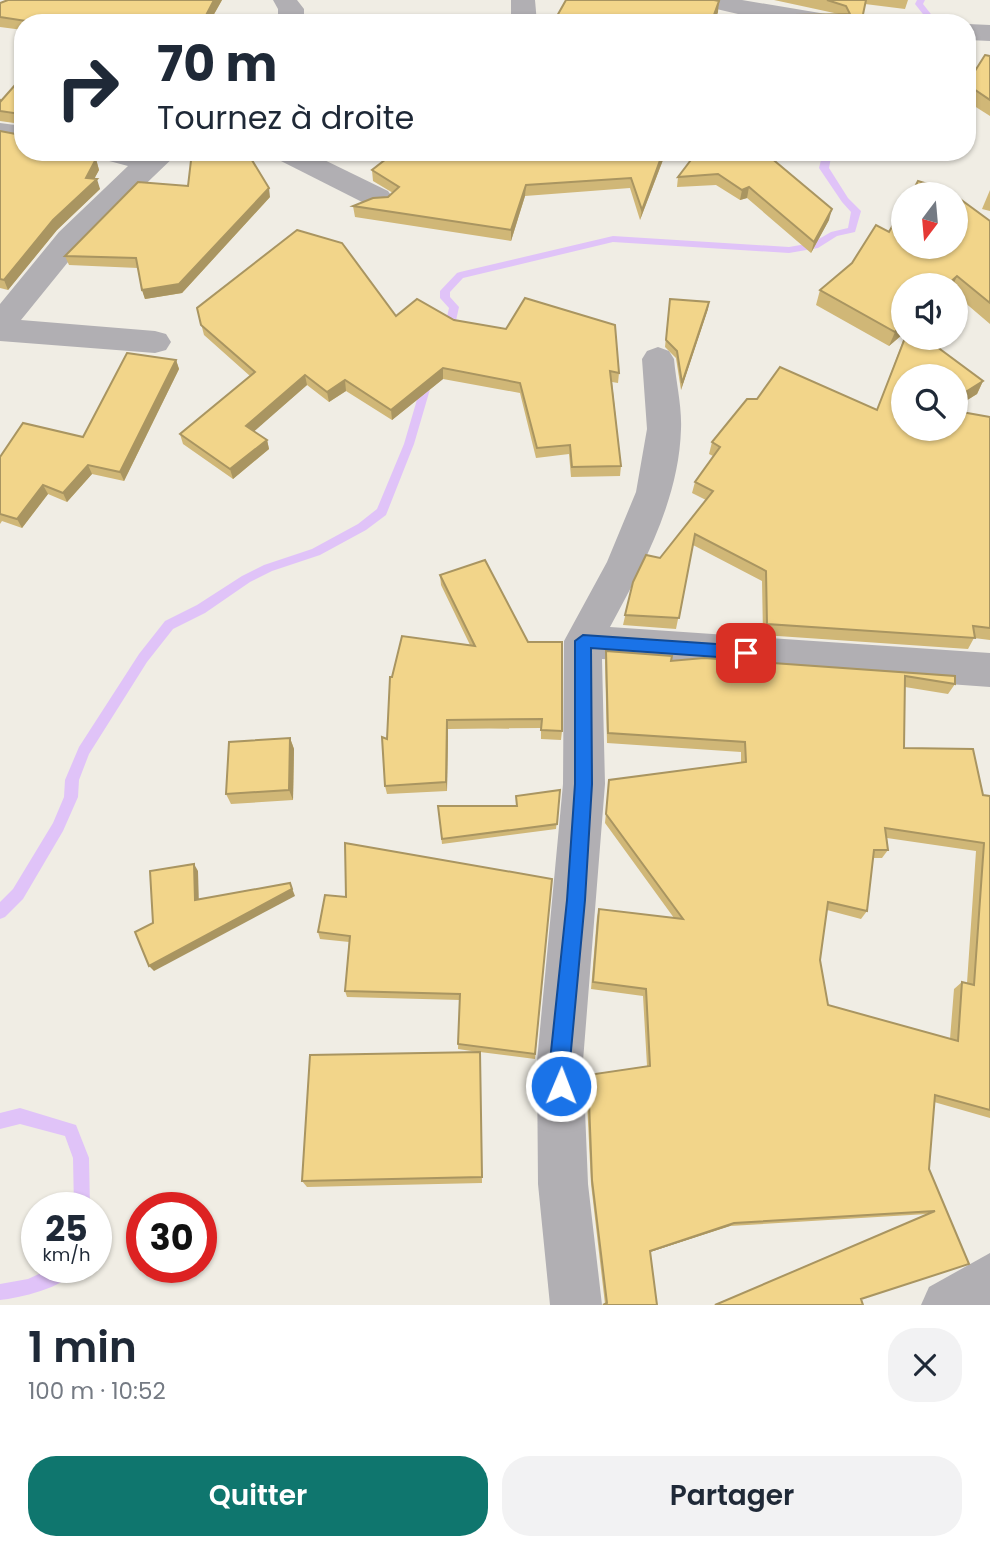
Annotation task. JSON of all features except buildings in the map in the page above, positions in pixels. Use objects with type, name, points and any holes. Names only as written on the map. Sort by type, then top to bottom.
[{"type":"street","points":[[708,0],[772,14]]},
{"type":"street","points":[[0,328],[70,239],[154,161]]},
{"type":"street","points":[[303,161],[378,198]]},
{"type":"street","points":[[0,328],[155,342]]},
{"type":"street","points":[[576,1305],[563,1184],[560,1061],[584,784],[583,641],[624,566],[654,492],[664,429],[658,359]]},
{"type":"street","points":[[583,641],[990,670]]},
{"type":"street","points":[[947,1305],[990,1279]]},
{"type":"waterway","points":[[921,0],[919,4],[927,14]]},
{"type":"waterway","points":[[448,334],[454,307],[445,298],[445,291],[460,275],[613,239],[789,250],[815,246],[834,234],[852,230],[856,211],[845,200],[824,168],[826,161]]},
{"type":"waterway","points":[[0,912],[18,894],[58,827],[71,797],[72,780],[84,751],[143,658],[169,625],[201,609],[246,579],[268,568],[316,552],[362,527],[382,512],[409,444],[428,379]]},
{"type":"waterway","points":[[0,1121],[20,1116],[71,1130],[81,1158],[82,1192]]},
{"type":"waterway","points":[[0,1292],[38,1283]]},
{"type":"route","points":[[561,1086],[560,1061],[584,784],[583,641],[746,653]]}]
